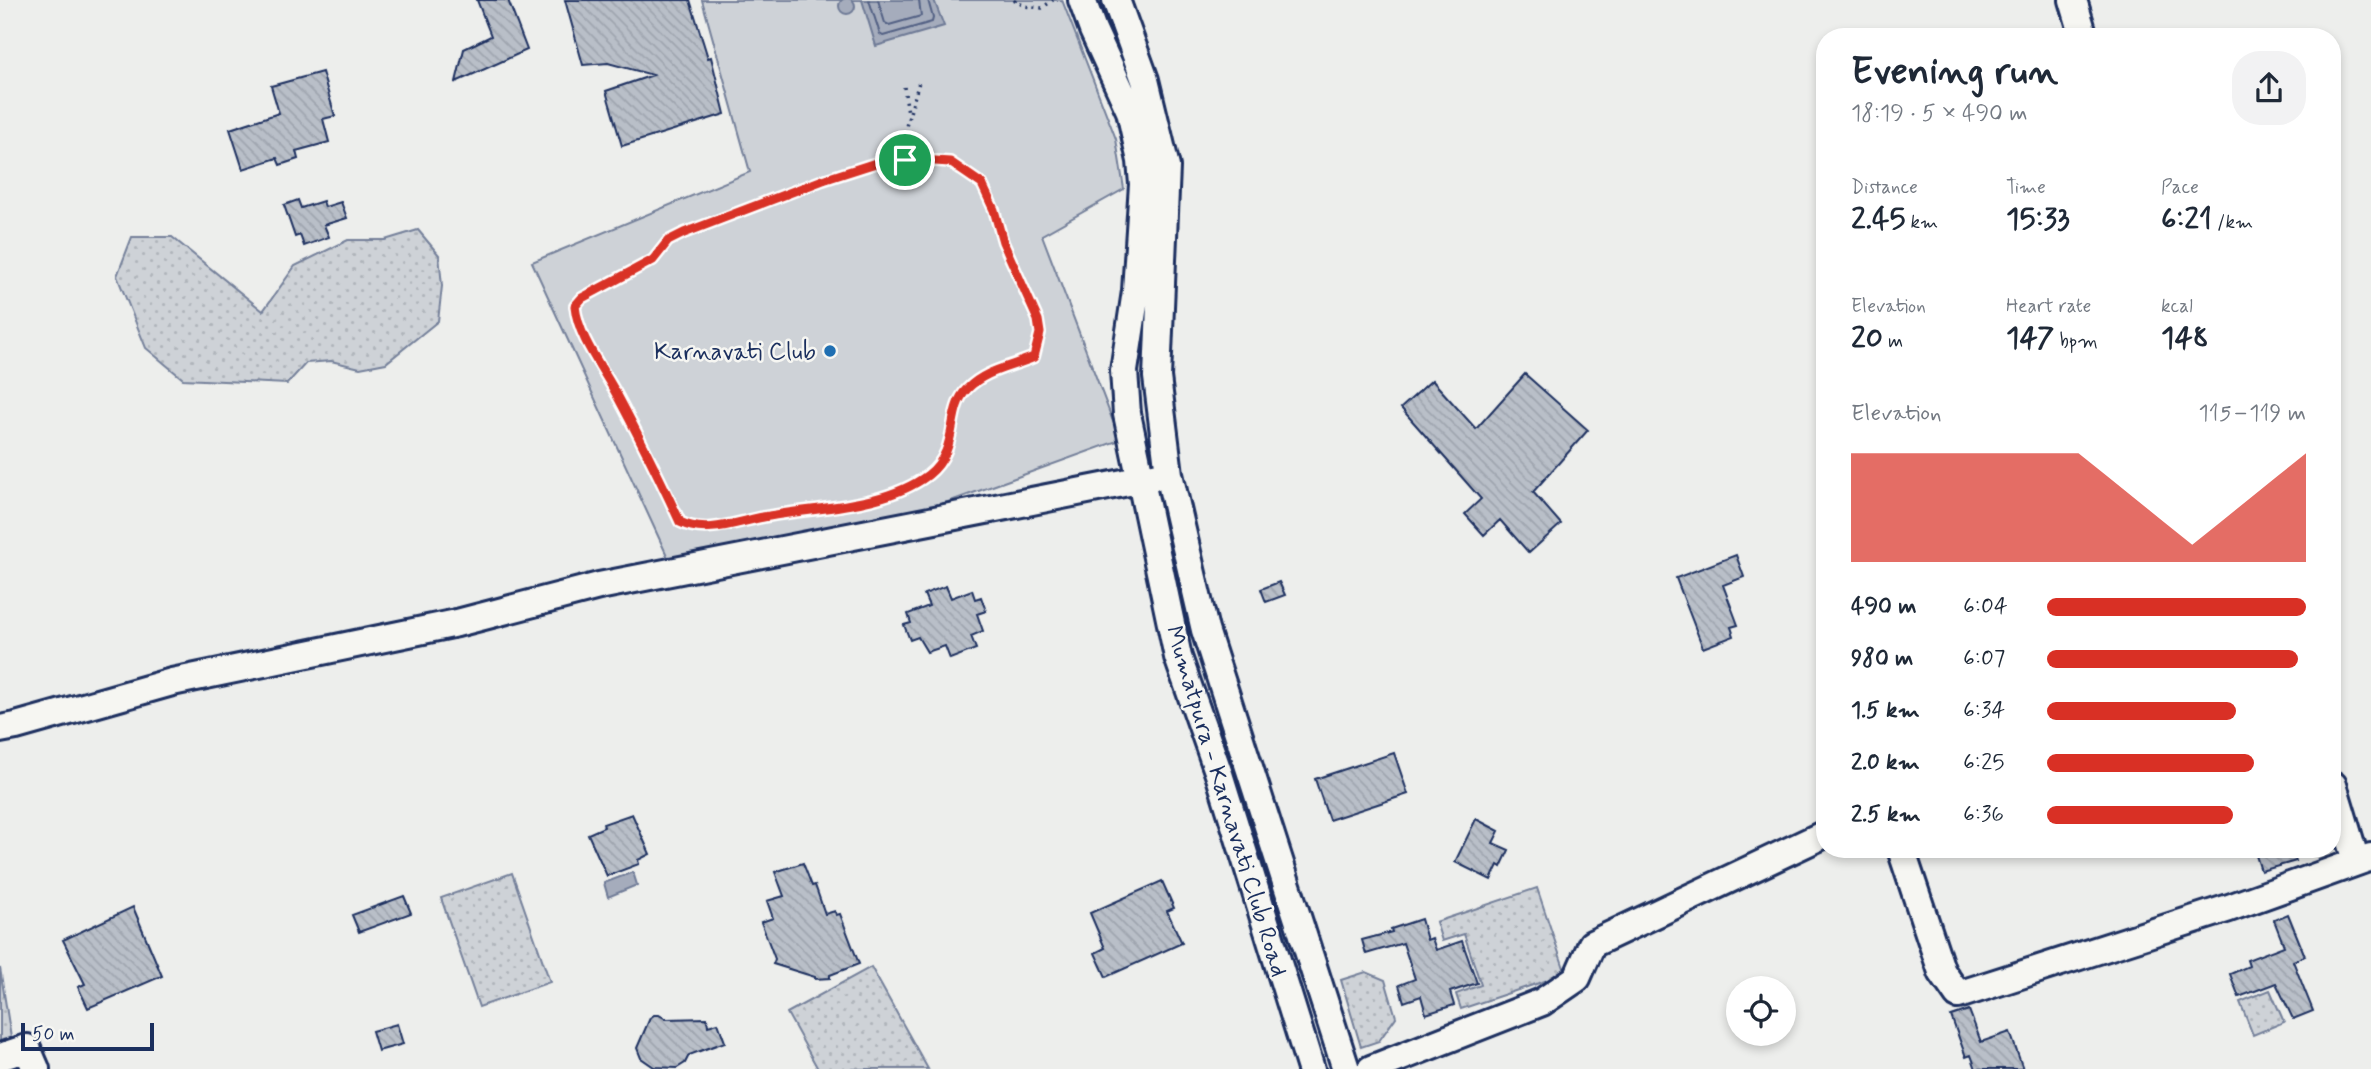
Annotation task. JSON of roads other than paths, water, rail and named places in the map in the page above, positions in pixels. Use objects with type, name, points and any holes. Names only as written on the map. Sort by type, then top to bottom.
[{"type":"street","name":"Mumatpura - Karnavati Club Road","points":[[1083,0],[1093,30],[1130,111],[1141,161],[1143,184],[1136,291],[1124,371],[1127,414],[1178,657],[1220,777],[1311,1069]]},
{"type":"street","name":"Mumatpura - Karnavati Club Road","points":[[1116,0],[1145,80],[1166,167],[1157,377],[1169,474],[1205,630],[1346,1069]]},
{"type":"street","points":[[2073,0],[2081,28]]},
{"type":"street","points":[[0,729],[172,682],[457,623],[599,586],[1169,474]]},
{"type":"street","points":[[1904,858],[1942,972],[1958,995],[2229,908],[2364,859],[2341,804]]},
{"type":"street","points":[[1371,1069],[1542,1002],[1577,978],[1592,944],[1816,838]]},
{"type":"street","points":[[0,1057],[27,1048],[36,1069]]},
{"type":"water","points":[[844,-1],[850,-1],[854,3],[854,9],[847,14],[839,6]]},
{"type":"water","points":[[862,0],[934,0],[944,26],[876,46]]},
{"type":"water","points":[[633,872],[637,885],[608,897],[604,883]]},
{"type":"place","name":"Karnavati Club","points":[[830,351]]}]
